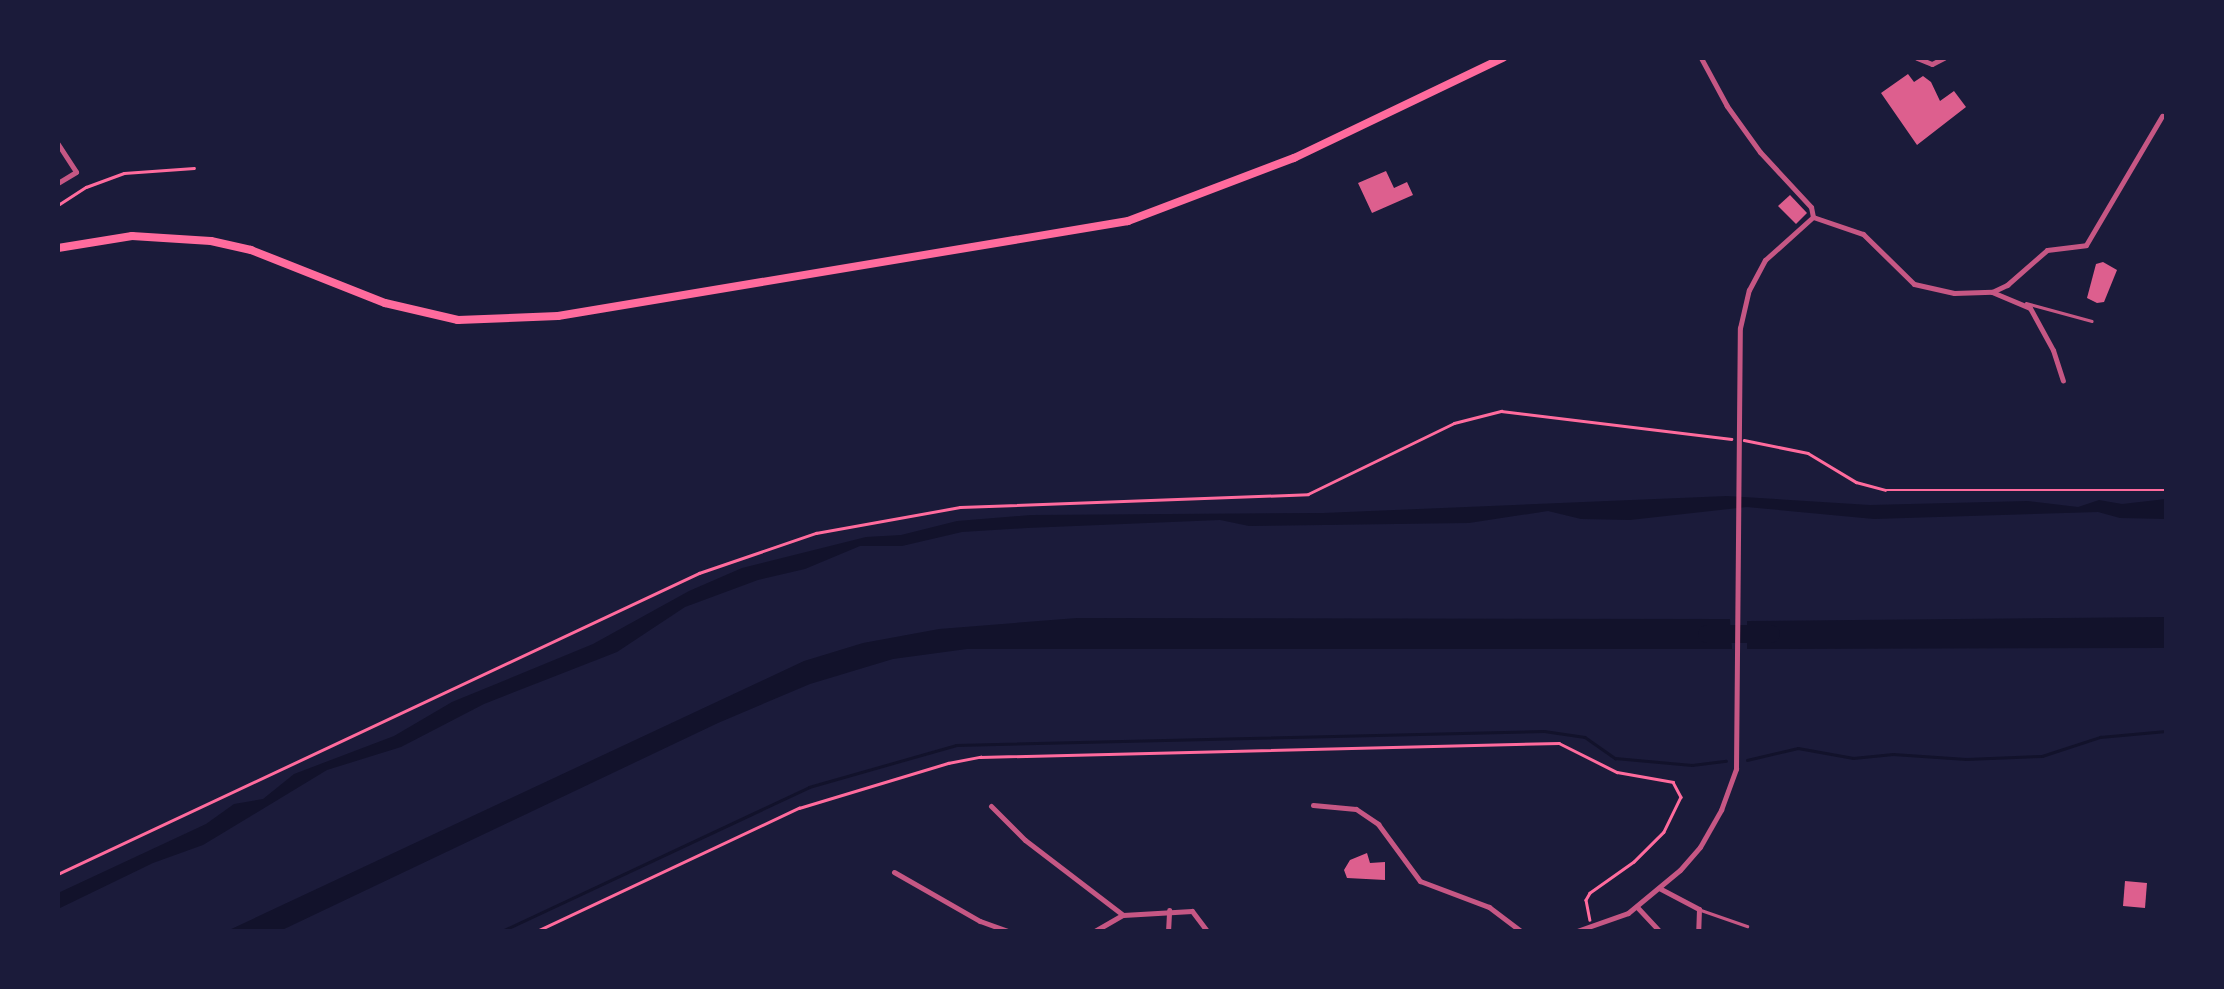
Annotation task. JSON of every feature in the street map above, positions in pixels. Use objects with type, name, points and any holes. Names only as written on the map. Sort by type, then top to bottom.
[{"type":"main road","points":[[58,248],[132,236],[210,241],[266,256],[384,303],[458,320],[515,322],[647,304],[1128,220],[1294,158],[1503,58]]},
{"type":"street","points":[[1701,58],[1727,106],[1760,152],[1811,206],[1812,217]]},
{"type":"street","points":[[1917,58],[1926,64],[1944,58]]},
{"type":"street","points":[[1812,217],[1863,234],[1914,284],[1954,293],[1992,292],[2007,286],[2047,250],[2086,245],[2164,114]]},
{"type":"street","points":[[58,144],[76,172],[58,183]]},
{"type":"street","points":[[1574,932],[1637,907],[1700,847],[1721,810],[1736,769],[1740,328],[1744,304],[1765,260],[1812,217]]},
{"type":"street","points":[[1992,292],[2024,303],[2054,350],[2063,380]]},
{"type":"street","points":[[1313,805],[1356,809],[1378,824],[1420,880],[1488,907],[1522,932]]},
{"type":"street","points":[[991,806],[1025,840],[1123,915]]},
{"type":"street","points":[[894,872],[980,920],[1010,932]]},
{"type":"street","points":[[1659,888],[1671,898],[1700,909],[1698,932]]},
{"type":"street","points":[[1637,907],[1660,932]]},
{"type":"street","points":[[1168,932],[1169,910]]},
{"type":"street","points":[[1093,932],[1123,915],[1169,910],[1192,911],[1208,932]]},
{"type":"lane","points":[[2024,303],[2092,322]]},
{"type":"lane","points":[[1700,909],[1747,926]]},
{"type":"path","points":[[58,204],[86,187],[124,173],[194,168]]},
{"type":"path","points":[[58,874],[699,573],[816,533],[960,507],[1308,494],[1454,423],[1500,411],[1739,439],[1808,454],[1856,482],[1885,490],[2166,490]]},
{"type":"path","points":[[535,932],[799,808],[964,760],[1559,744],[1617,772],[1673,782],[1681,796],[1664,832],[1586,900],[1591,923]]},
{"type":"shaded area","points":[[1727,496],[1870,505],[2028,501],[2078,507],[2099,500],[2122,504],[2166,499],[2166,519],[2120,518],[2098,512],[1874,519],[1747,507],[1630,520],[1581,519],[1548,511],[1469,523],[1249,526],[1220,520],[1027,528],[962,532],[902,546],[860,546],[805,569],[758,580],[685,607],[617,652],[484,704],[401,747],[327,770],[203,845],[153,863],[58,909],[58,893],[206,824],[234,804],[263,799],[294,774],[394,736],[452,702],[593,644],[689,591],[742,568],[866,537],[901,535],[957,521],[1031,515],[1323,513]]},
{"type":"shaded area","points":[[2166,617],[2166,648],[1747,649],[1747,621]]},
{"type":"shaded area","points":[[1077,618],[1730,619],[1732,649],[967,649],[893,659],[810,684],[718,723],[280,931],[227,931],[804,661],[863,643],[939,629]]},
{"type":"building","points":[[1908,74],[1914,82],[1923,76],[1931,82],[1940,101],[1954,91],[1966,107],[1917,145],[1881,93]]},
{"type":"building","points":[[1386,171],[1394,188],[1407,182],[1413,195],[1372,213],[1358,183]]},
{"type":"building","points":[[1790,195],[1807,213],[1796,224],[1778,206]]},
{"type":"building","points":[[2103,262],[2117,270],[2104,302],[2097,303],[2087,298],[2096,264]]},
{"type":"building","points":[[1367,853],[1370,863],[1385,862],[1385,880],[1347,878],[1344,870],[1350,860]]},
{"type":"building","points":[[2125,881],[2147,883],[2145,908],[2123,906]]},
{"type":"waterway","points":[[1707,634],[1771,634]]},
{"type":"waterway","points":[[500,932],[809,787],[956,745],[1544,731],[1585,737],[1615,758],[1692,765],[1726,761]]},
{"type":"waterway","points":[[1747,760],[1798,748],[1853,758],[1893,754],[1966,759],[2042,756],[2100,737],[2166,731]]}]
